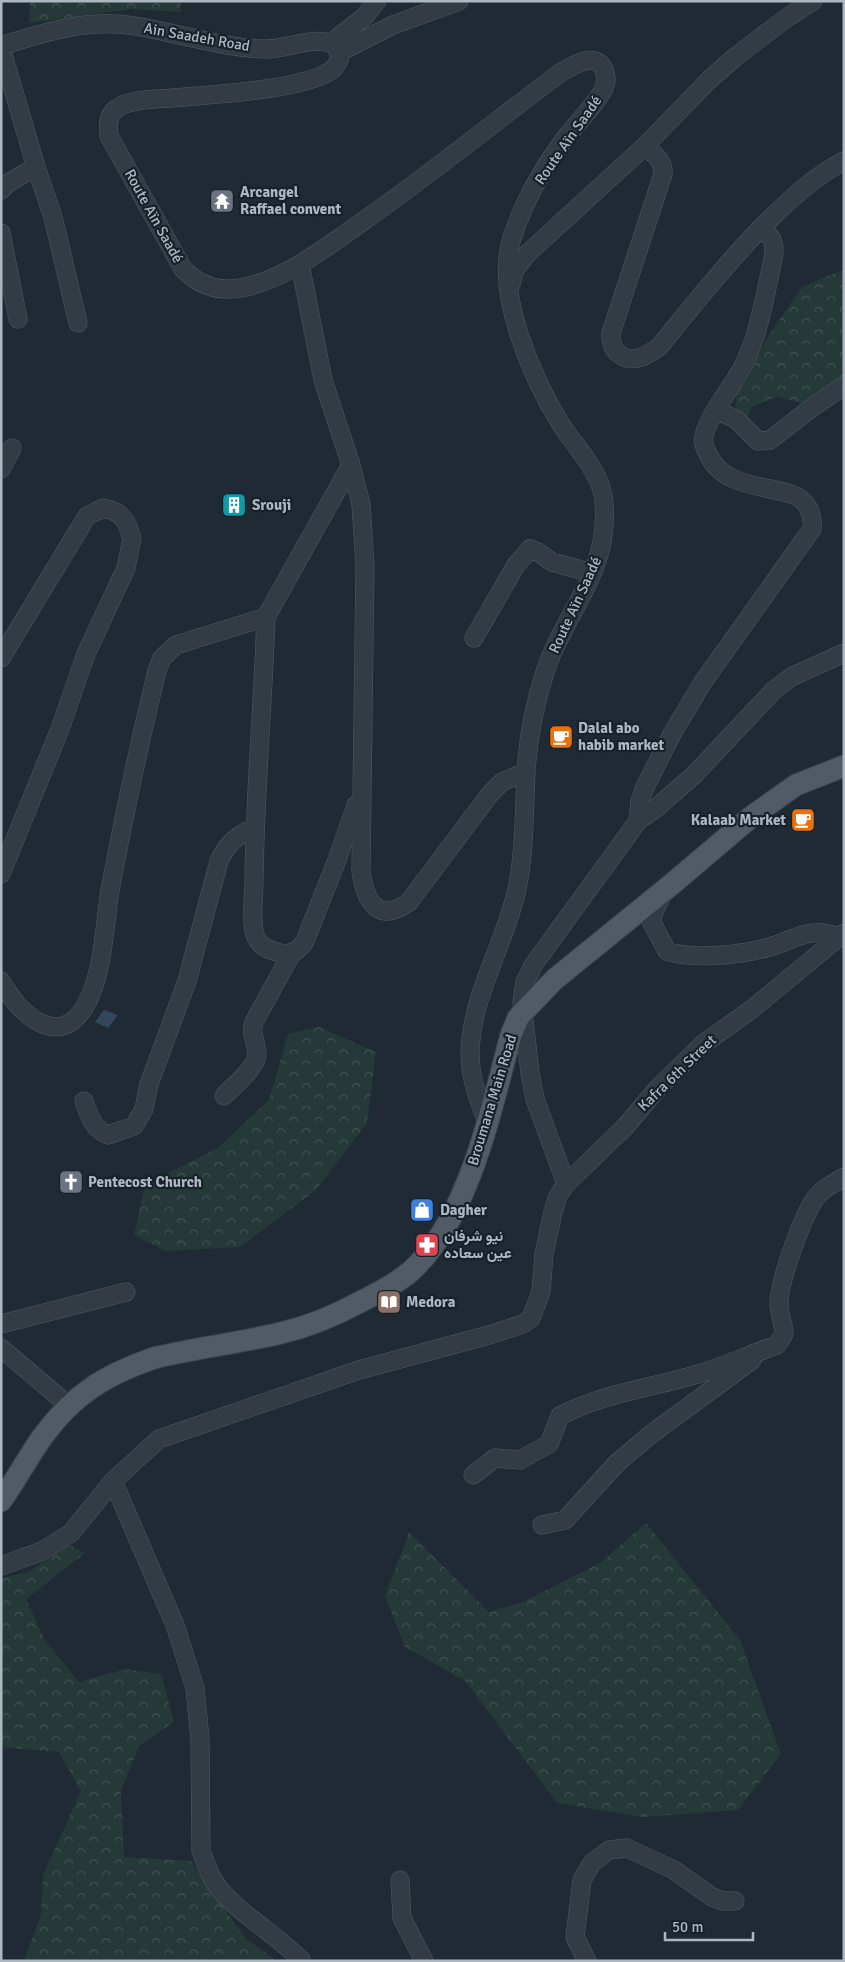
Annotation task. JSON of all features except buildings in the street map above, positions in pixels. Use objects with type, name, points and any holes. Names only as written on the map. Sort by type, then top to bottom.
[{"type":"main road","name":"Broumana Main Road","points":[[1,1501],[42,1437],[68,1405],[99,1381],[137,1364],[178,1353],[299,1328],[345,1310],[389,1287],[409,1272],[425,1255],[442,1231],[462,1190],[488,1123],[511,1035],[518,1018],[523,1012],[555,979],[772,801],[796,785],[844,766]]},
{"type":"street","points":[[336,48],[378,1]]},
{"type":"street","points":[[336,48],[459,1]]},
{"type":"street","points":[[509,294],[514,271],[528,253],[645,146],[709,80],[784,19],[813,1]]},
{"type":"street","name":"Ain Saadeh Road","points":[[1,47],[72,26],[104,24],[134,26],[235,47],[267,49],[318,41],[336,48]]},
{"type":"street","points":[[1,47],[36,167],[53,217],[78,323]]},
{"type":"street","name":"Route Aïn Saadé","points":[[336,48],[340,59],[333,69],[310,80],[228,94],[145,101],[122,105],[111,114],[108,125],[110,136],[183,270],[190,277],[210,287],[230,290],[247,287],[276,276],[325,249],[397,197],[560,73],[582,62],[598,62],[604,70],[606,85],[597,100],[552,157],[534,187],[511,240],[507,262],[509,294],[524,347],[560,422],[600,482],[604,507],[600,551],[592,573],[555,645],[546,669],[532,726],[526,772],[523,837],[516,890],[487,976],[473,1030],[470,1054],[472,1074],[476,1094],[488,1123]]},
{"type":"street","points":[[645,146],[660,160],[663,174],[610,333],[612,345],[620,355],[632,358],[642,357],[660,346],[741,248],[803,187],[844,161]]},
{"type":"street","points":[[1,190],[8,183],[36,167]]},
{"type":"street","points":[[638,821],[640,801],[645,787],[672,734],[703,682],[812,529],[811,513],[802,499],[794,495],[751,485],[730,477],[710,460],[704,439],[709,420],[742,369],[754,339],[762,310],[774,249],[772,238],[762,228]]},
{"type":"street","points":[[1,234],[18,319]]},
{"type":"street","points":[[300,264],[323,380],[351,465],[361,504],[365,566],[361,871],[363,887],[368,899],[378,909],[392,911],[409,902],[472,817],[502,782],[526,772]]},
{"type":"street","points":[[717,410],[738,420],[758,441],[764,442],[770,440],[814,406],[844,386]]},
{"type":"street","points":[[1,470],[12,448]]},
{"type":"street","points":[[351,465],[266,617],[262,721],[254,828],[255,936],[260,944],[272,951],[286,954],[299,950],[310,930],[362,787]]},
{"type":"street","points":[[1,658],[87,516],[102,508],[119,514],[126,522],[132,538],[126,568],[86,654],[60,729],[1,874]]},
{"type":"street","points":[[474,638],[516,565],[530,549],[552,562],[592,573]]},
{"type":"street","points":[[1,981],[22,1011],[40,1024],[62,1026],[73,1020],[83,1010],[96,979],[136,757],[157,671],[162,658],[176,646],[266,617]]},
{"type":"street","points":[[566,1184],[535,1099],[523,1012],[523,993],[529,973],[638,821],[670,797],[694,775],[774,690],[791,677],[844,652]]},
{"type":"street","points":[[84,1101],[93,1123],[100,1132],[108,1135],[134,1126],[141,1116],[154,1070],[187,981],[219,861],[229,844],[237,837],[254,828]]},
{"type":"street","points":[[664,890],[654,911],[652,923],[667,951],[677,954],[713,955],[744,953],[766,948],[804,933],[824,932],[841,935]]},
{"type":"street","name":"Kafra 6th Street","points":[[1,1566],[42,1551],[71,1533],[113,1481],[159,1439],[359,1370],[489,1335],[523,1324],[531,1318],[541,1292],[544,1254],[553,1212],[558,1196],[566,1184],[612,1140],[658,1088],[703,1044],[752,1009],[841,935]]},
{"type":"street","points":[[224,1096],[255,1064],[257,1051],[251,1030],[292,953]]},
{"type":"street","points":[[473,1476],[496,1458],[520,1460],[549,1444],[560,1416],[576,1407],[594,1400],[698,1374],[777,1345],[784,1334],[779,1303],[781,1289],[805,1218],[818,1195],[824,1189],[844,1177]]},
{"type":"street","points":[[1,1324],[126,1292]]},
{"type":"street","points":[[1,1348],[68,1405]]},
{"type":"street","points":[[542,1525],[565,1520],[624,1458],[650,1435],[749,1364],[761,1350]]},
{"type":"street","points":[[113,1481],[175,1625],[193,1681],[200,1739],[201,1851],[216,1884],[240,1909],[302,1961]]},
{"type":"street","points":[[586,1961],[575,1937],[582,1880],[592,1863],[609,1850],[627,1848],[674,1870],[722,1902],[734,1901]]},
{"type":"street","points":[[400,1880],[402,1918],[424,1961]]},
{"type":"green space","points":[[30,1],[181,1],[181,12],[131,9],[29,23]]},
{"type":"green space","points":[[844,270],[844,375],[802,403],[776,397],[752,407],[745,423],[735,408],[737,392],[749,378],[765,341],[801,288]]},
{"type":"green space","points":[[319,1027],[376,1052],[367,1123],[315,1191],[240,1247],[165,1251],[134,1235],[145,1185],[219,1147],[269,1100],[288,1034]]},
{"type":"green space","points":[[646,1523],[740,1640],[781,1754],[738,1810],[643,1817],[557,1803],[465,1681],[405,1647],[385,1596],[409,1532],[489,1612],[523,1602],[600,1563]]},
{"type":"green space","points":[[67,1544],[85,1553],[26,1599],[45,1640],[79,1682],[125,1669],[161,1674],[174,1722],[139,1746],[121,1791],[124,1857],[191,1861],[245,1938],[277,1961],[24,1961],[41,1914],[43,1875],[81,1791],[59,1752],[1,1747],[1,1720],[3,1716],[1,1713],[1,1578],[29,1572]]},
{"type":"water","points":[[104,1010],[118,1015],[108,1028],[95,1022]]},
{"type":"place","name":"Arcangel Raffael convent","points":[[222,201]]},
{"type":"place","name":"Srouji","points":[[234,505]]},
{"type":"place","name":"Dalal abo habib market","points":[[561,737]]},
{"type":"place","name":"Kalaab Market","points":[[803,820]]},
{"type":"place","name":"Pentecost Church","points":[[71,1182]]},
{"type":"place","name":"Dagher","points":[[422,1210]]},
{"type":"place","name":"نيو شرفان عين سعاده","points":[[427,1245]]},
{"type":"place","name":"Medora","points":[[389,1302]]}]
